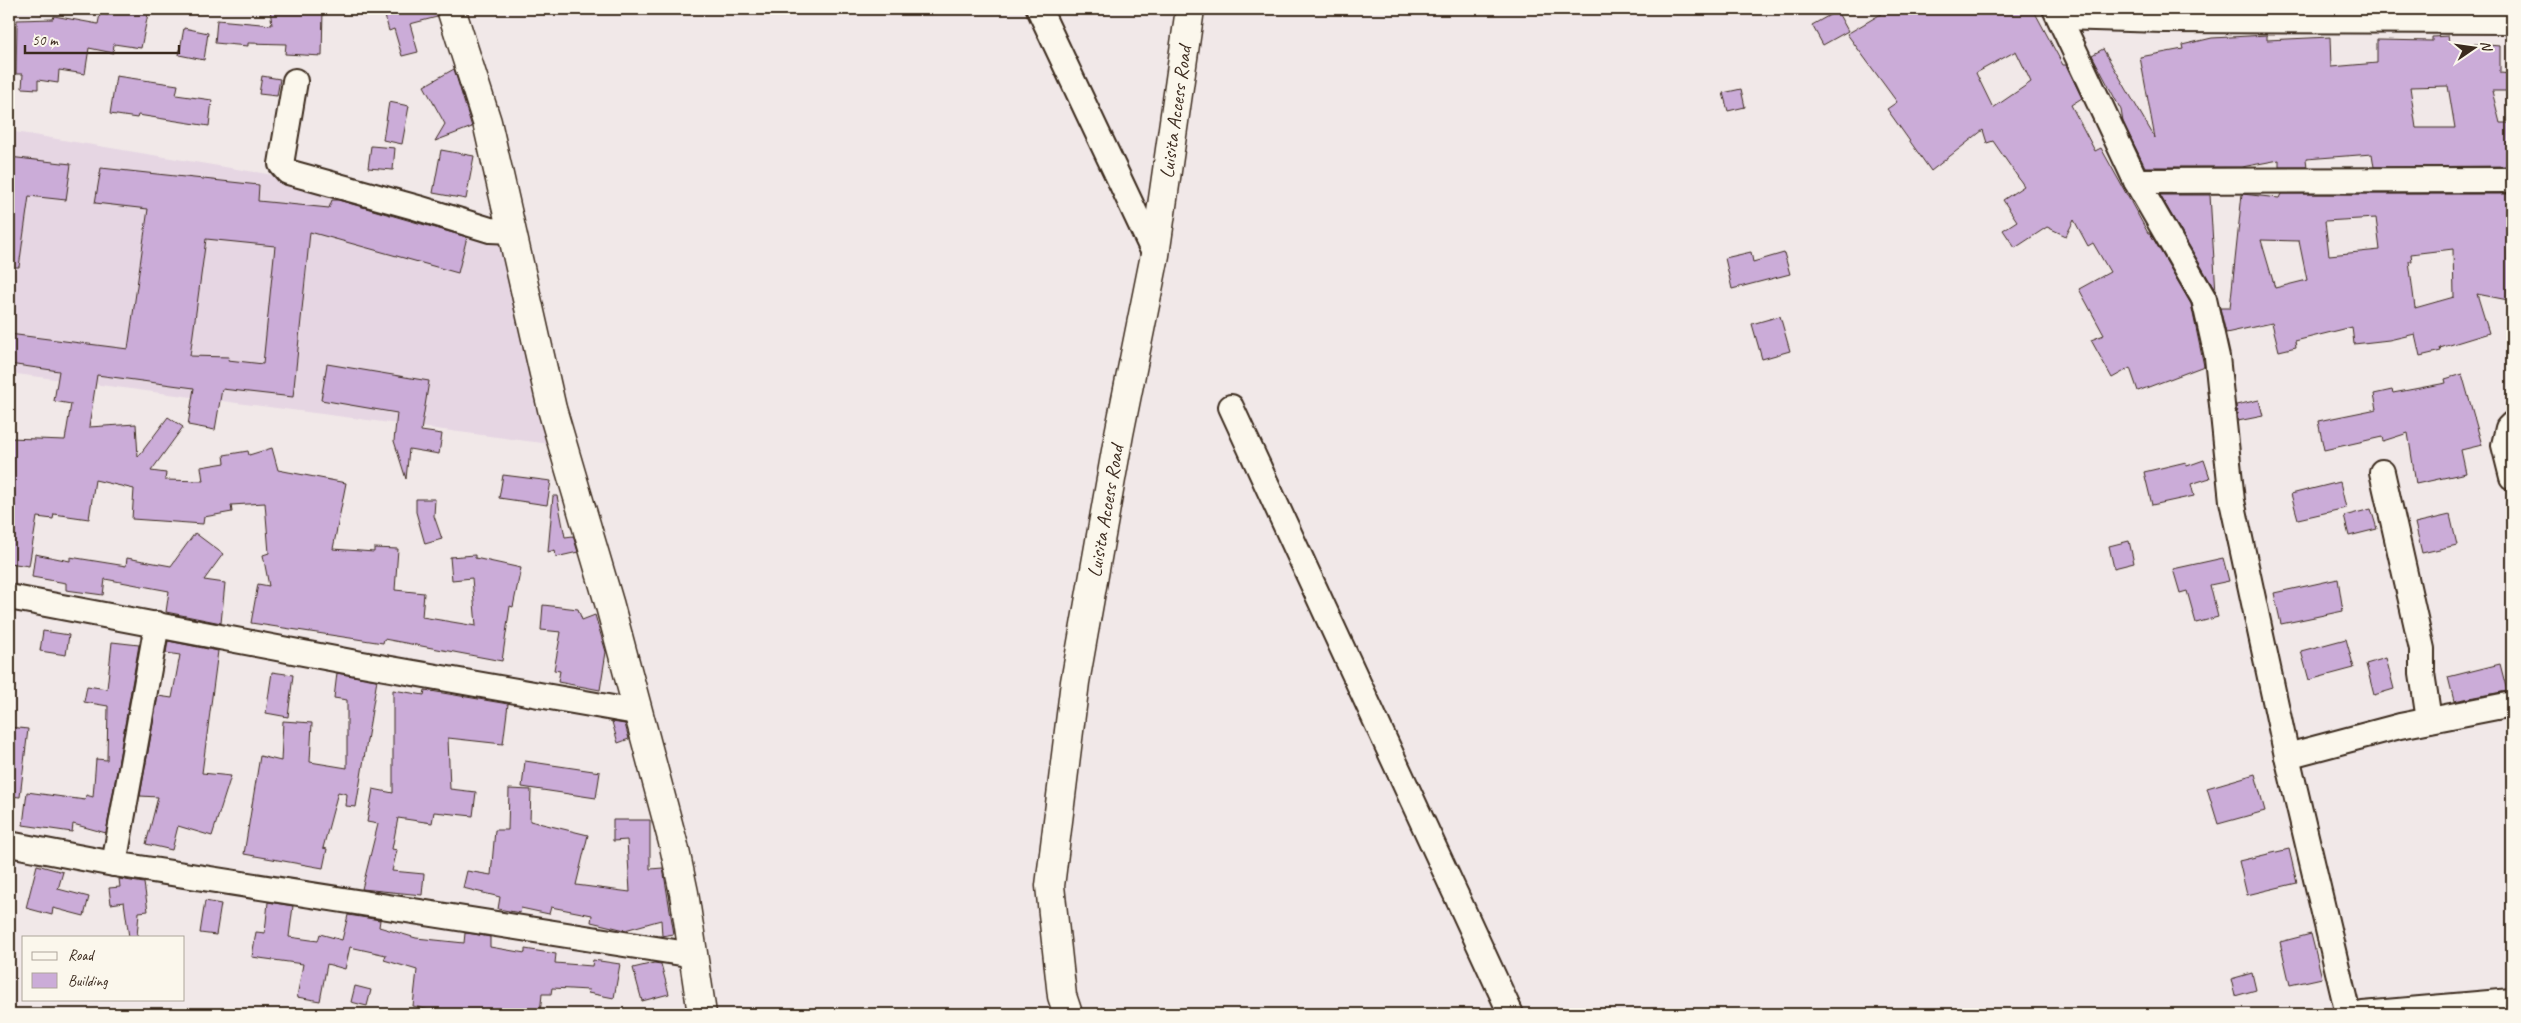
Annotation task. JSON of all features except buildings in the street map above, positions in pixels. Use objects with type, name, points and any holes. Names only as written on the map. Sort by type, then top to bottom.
[{"type":"street","points":[[451,9],[487,122],[552,408],[610,606],[636,712],[674,846],[684,893],[702,1014]]},
{"type":"street","points":[[1039,9],[1155,254]]},
{"type":"street","name":"Luisita Access Road","points":[[1068,1014],[1062,996],[1050,886],[1075,682],[1119,434],[1155,254],[1190,9]]},
{"type":"street","points":[[2348,1014],[2288,756],[2232,501],[2217,357],[2204,300],[2136,181],[2057,13],[2163,20],[2512,21]]},
{"type":"street","points":[[295,81],[281,164],[288,172],[355,189],[490,230],[512,231]]},
{"type":"street","points":[[2136,181],[2512,180]]},
{"type":"street","points":[[1231,407],[1511,1014]]},
{"type":"street","points":[[2512,424],[2508,428],[2504,445],[2512,477]]},
{"type":"street","points":[[2382,472],[2422,649],[2422,673],[2429,720]]},
{"type":"street","points":[[9,597],[351,662],[636,712]]},
{"type":"street","points":[[114,864],[156,624]]},
{"type":"street","points":[[2288,756],[2429,720],[2512,704]]},
{"type":"street","points":[[9,844],[114,864],[694,955]]},
{"type":"street","points":[[2363,1014],[2512,1001]]},
{"type":"shaded area","points":[[9,131],[273,175],[499,238],[550,444],[9,373]]}]
